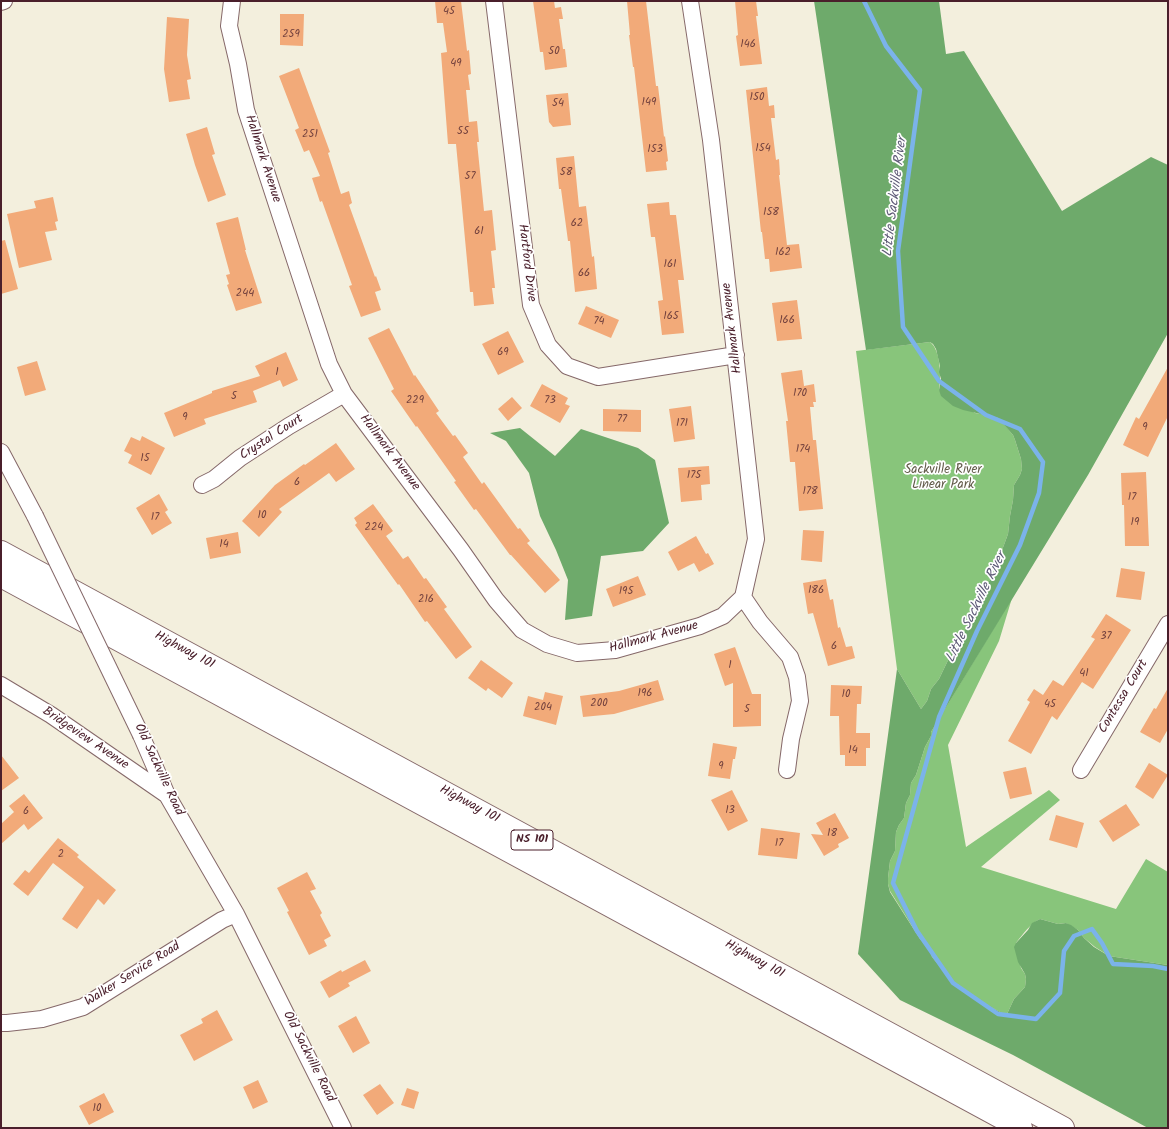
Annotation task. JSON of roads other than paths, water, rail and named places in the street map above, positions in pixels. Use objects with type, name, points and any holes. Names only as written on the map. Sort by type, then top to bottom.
[{"type":"highway","name":"Highway 101","points":[[1,552],[1063,1128]]},
{"type":"highway","name":"Highway 101","points":[[1,576],[1021,1128]]},
{"type":"street","name":"Hallmark Avenue","points":[[232,1],[229,26],[238,64],[246,110],[330,364],[344,394],[461,550],[496,600],[522,630],[547,644],[577,653],[615,650],[700,626],[723,616],[743,597],[756,539],[711,140],[690,1]]},
{"type":"street","name":"Hartford Drive","points":[[494,1],[531,305],[548,345],[567,366],[598,377],[736,355]]},
{"type":"street","name":"Crystal Court","points":[[202,485],[289,426],[344,394]]},
{"type":"street","name":"Old Sackville Road","points":[[1,452],[35,516],[141,735],[167,795],[236,914],[343,1128]]},
{"type":"street","points":[[743,597],[760,622],[790,657],[797,677],[800,701],[791,740],[787,770]]},
{"type":"street","name":"Contessa Court","points":[[1081,770],[1168,624]]},
{"type":"street","name":"Bridgeview Avenue","points":[[1,685],[51,715],[167,795]]},
{"type":"street","name":"Walker Service Road","points":[[1,1023],[42,1019],[83,1007],[222,920],[236,914]]},
{"type":"waterway","name":"Little Sackville River","points":[[864,1],[886,46],[920,90],[898,251],[903,327],[939,381],[986,415],[1020,429],[1043,462],[1039,493],[1020,545],[977,631],[939,717],[893,883],[917,931],[953,983],[998,1014],[1036,1019],[1060,993],[1064,951],[1074,936],[1092,929],[1102,943],[1113,964],[1153,966],[1168,969]]},
{"type":"park label","name":"Sackville River Linear Park","points":[[943,478]]}]
